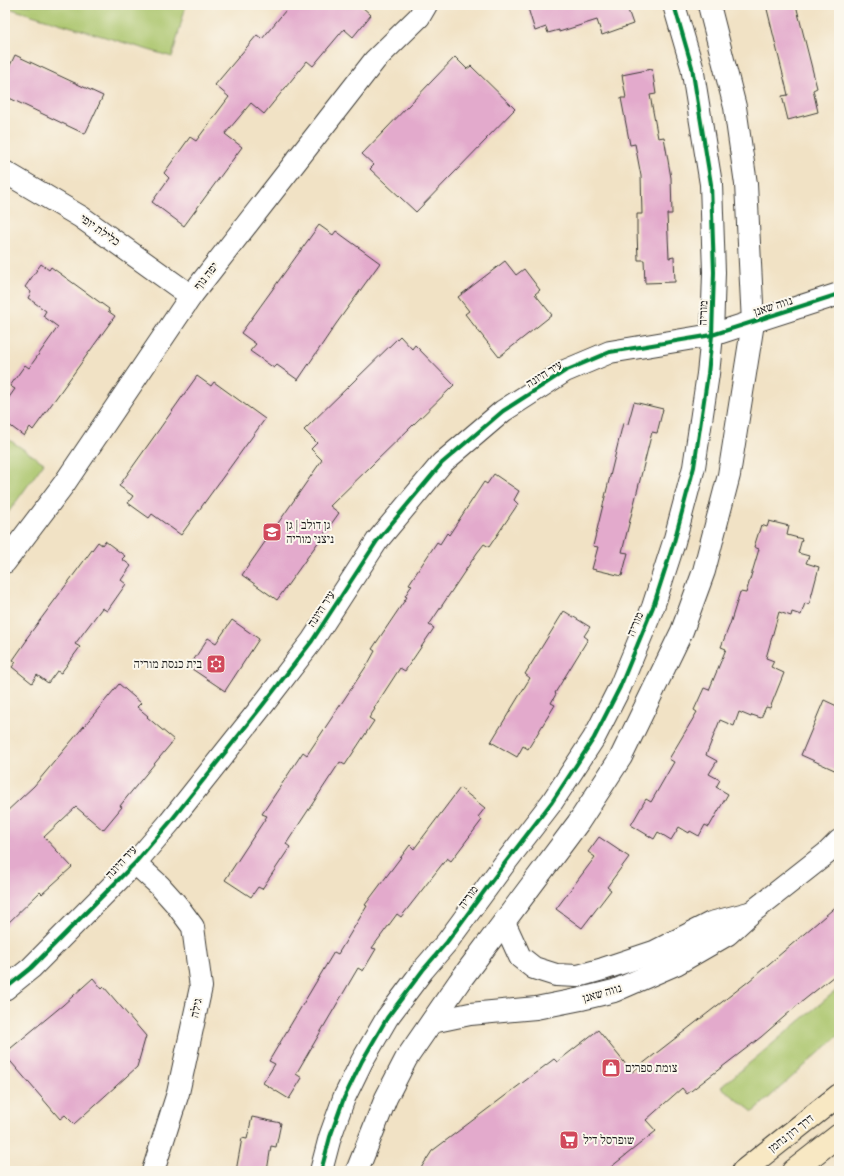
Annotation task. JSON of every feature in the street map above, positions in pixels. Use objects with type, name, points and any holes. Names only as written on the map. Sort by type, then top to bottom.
[{"type":"main road","name":"דרך רון נחמן","points":[[743,1171],[839,1095]]},
{"type":"main road","points":[[793,1171],[839,1135]]},
{"type":"street","name":"יפה נוף","points":[[5,562],[64,484],[191,296],[375,60],[419,17],[426,5]]},
{"type":"street","name":"מוריה","points":[[321,1171],[330,1137],[344,1098],[387,1018],[447,942],[552,802],[594,738],[620,687],[653,607],[674,542],[694,467],[708,374],[712,335],[714,272],[711,184],[692,67],[674,5]]},
{"type":"street","points":[[357,1171],[386,1098],[406,1059],[459,982],[578,823],[621,757],[682,631],[704,571],[729,474],[753,323],[744,168],[735,106],[709,5]]},
{"type":"street","name":"כלילת יופי","points":[[5,172],[81,216],[191,296]]},
{"type":"street","name":"נווה שאנן","points":[[712,335],[839,294]]},
{"type":"street","name":"עיר היונה","points":[[5,989],[32,968],[135,863],[170,822],[312,641],[377,541],[442,463],[503,412],[566,371],[610,352],[712,335]]},
{"type":"street","name":"נווה שאנן","points":[[432,1022],[470,1014],[536,1008],[614,991],[676,964],[728,934],[752,912],[827,853],[839,841]]},
{"type":"street","name":"גילה","points":[[135,863],[159,885],[176,904],[193,927],[201,987],[178,1092],[153,1171]]},
{"type":"street","name":"נווה שאנן","points":[[504,922],[520,957],[534,968],[556,975],[578,976],[654,952],[711,923],[752,912]]},
{"type":"green space","points":[[5,5],[186,5],[172,57],[5,7]]},
{"type":"green space","points":[[5,437],[44,463],[5,517]]},
{"type":"green space","points":[[839,988],[839,1035],[753,1112],[721,1087]]},
{"type":"building","points":[[290,5],[360,5],[371,15],[353,37],[344,29],[313,66],[307,61],[264,114],[251,103],[225,134],[242,147],[184,226],[152,202],[169,178],[164,173],[190,137],[196,141],[229,97],[215,85],[257,35],[262,39]]},
{"type":"building","points":[[527,5],[630,5],[631,9],[628,10],[633,24],[602,35],[597,20],[559,32],[559,30],[548,33],[546,27],[535,31]]},
{"type":"building","points":[[766,5],[796,5],[817,88],[813,90],[818,112],[788,120],[782,96],[788,95]]},
{"type":"building","points":[[15,55],[103,96],[85,134],[5,96],[5,76]]},
{"type":"building","points":[[455,57],[467,69],[471,66],[515,109],[416,212],[370,169],[374,165],[362,154]]},
{"type":"building","points":[[652,69],[656,94],[650,95],[658,138],[664,137],[671,178],[672,214],[667,214],[669,258],[674,257],[675,282],[645,283],[644,260],[638,260],[637,214],[642,214],[641,176],[635,144],[630,145],[621,98],[626,98],[622,75]]},
{"type":"building","points":[[319,225],[333,235],[336,231],[380,263],[298,380],[277,365],[274,368],[250,351],[256,344],[241,333]]},
{"type":"building","points":[[505,261],[516,275],[524,269],[540,290],[535,294],[552,315],[499,357],[465,314],[469,311],[458,297]]},
{"type":"building","points":[[41,264],[49,270],[51,267],[109,309],[108,311],[115,316],[33,430],[30,427],[24,436],[5,422],[5,403],[15,389],[10,386],[25,365],[29,368],[58,327],[43,316],[46,311],[28,298],[31,292],[25,287]]},
{"type":"building","points":[[400,336],[412,349],[415,345],[454,385],[330,506],[339,513],[277,600],[242,575],[322,460],[311,449],[317,443],[304,430]]},
{"type":"building","points":[[197,376],[211,386],[214,382],[265,419],[181,535],[152,514],[149,518],[128,503],[133,496],[119,486]]},
{"type":"building","points":[[634,402],[663,409],[657,433],[652,432],[622,552],[628,553],[622,576],[592,569],[598,547],[593,546],[623,423],[628,424]]},
{"type":"building","points":[[494,474],[519,491],[514,500],[518,504],[489,547],[484,544],[477,553],[429,625],[434,628],[405,671],[400,668],[374,708],[375,709],[369,718],[374,721],[345,765],[340,762],[334,771],[286,844],[290,847],[262,889],[258,887],[251,897],[225,880],[267,816],[262,814],[303,752],[307,755],[369,662],[375,651],[372,649],[407,597],[405,596],[412,585],[409,584],[437,542],[440,544],[447,533],[449,535],[484,482],[487,484]]},
{"type":"building","points":[[769,521],[789,526],[787,535],[802,539],[798,553],[809,556],[806,563],[819,567],[809,605],[805,603],[801,615],[792,612],[791,616],[779,612],[766,658],[774,661],[771,667],[784,673],[770,708],[766,707],[761,718],[752,715],[751,717],[739,712],[734,726],[720,720],[706,755],[717,761],[709,774],[720,780],[716,787],[728,794],[709,827],[705,825],[699,836],[690,831],[689,833],[679,827],[671,840],[658,832],[654,839],[631,825],[646,799],[651,802],[674,762],[669,759],[697,712],[694,710],[704,688],[709,690],[726,649],[721,647],[740,592],[746,593],[759,549],[754,547],[761,525],[767,527]]},
{"type":"building","points":[[105,541],[125,556],[122,559],[131,566],[121,580],[126,584],[107,611],[102,608],[75,644],[80,647],[61,673],[57,671],[48,683],[37,675],[32,683],[12,667],[16,662],[13,660],[27,640],[26,639],[98,542],[102,545]]},
{"type":"building","points":[[564,611],[590,627],[584,636],[588,639],[555,693],[556,694],[551,703],[555,705],[528,749],[523,746],[517,757],[491,742],[530,678],[525,674]]},
{"type":"building","name":"בית כנסת מוריה","points":[[232,620],[259,639],[225,691],[189,667],[208,638],[216,643]]},
{"type":"building","points":[[119,684],[141,703],[137,707],[174,740],[127,797],[120,806],[122,807],[103,830],[76,807],[44,837],[72,867],[42,894],[40,892],[5,926],[5,813],[34,786]]},
{"type":"building","points":[[824,700],[839,707],[839,772],[801,755]]},
{"type":"building","points":[[460,788],[485,808],[478,817],[482,820],[451,861],[447,858],[401,917],[397,914],[372,948],[376,949],[363,971],[358,968],[296,1074],[302,1078],[289,1099],[263,1083],[275,1064],[269,1061],[334,952],[338,954],[367,906],[365,905],[410,845],[414,849]]},
{"type":"building","points":[[599,837],[629,857],[607,887],[611,890],[582,928],[556,909],[595,857],[588,852]]},
{"type":"building","points":[[839,904],[839,972],[761,1037],[687,1094],[682,1088],[646,1120],[656,1131],[606,1171],[419,1171],[432,1151],[554,1059],[557,1062],[598,1030],[632,1072],[749,981]]},
{"type":"building","points":[[93,978],[102,989],[104,987],[146,1036],[137,1067],[74,1124],[65,1115],[60,1119],[5,1055],[5,1053]]},
{"type":"building","points":[[252,1117],[281,1123],[276,1147],[271,1146],[267,1171],[236,1171],[242,1138],[247,1139]]},
{"type":"cycle path","points":[[321,1171],[330,1137],[344,1098],[362,1061],[387,1018],[423,970],[447,942],[552,802],[594,738],[620,687],[653,607],[674,542],[694,467],[708,374],[712,335],[714,272],[711,184],[692,67],[674,5]]},
{"type":"cycle path","points":[[5,989],[31,968],[135,863],[170,822],[312,641],[377,541],[442,463],[503,411],[565,371],[610,352],[712,335],[839,294]]},
{"type":"place","name":"גן דולב | גן ניצני מוריה","points":[[272,532]]},
{"type":"place","name":"בית כנסת מוריה","points":[[216,664]]},
{"type":"place","name":"צומת ספרים","points":[[611,1068]]},
{"type":"place","name":"שופרסל דיל","points":[[569,1140]]}]
